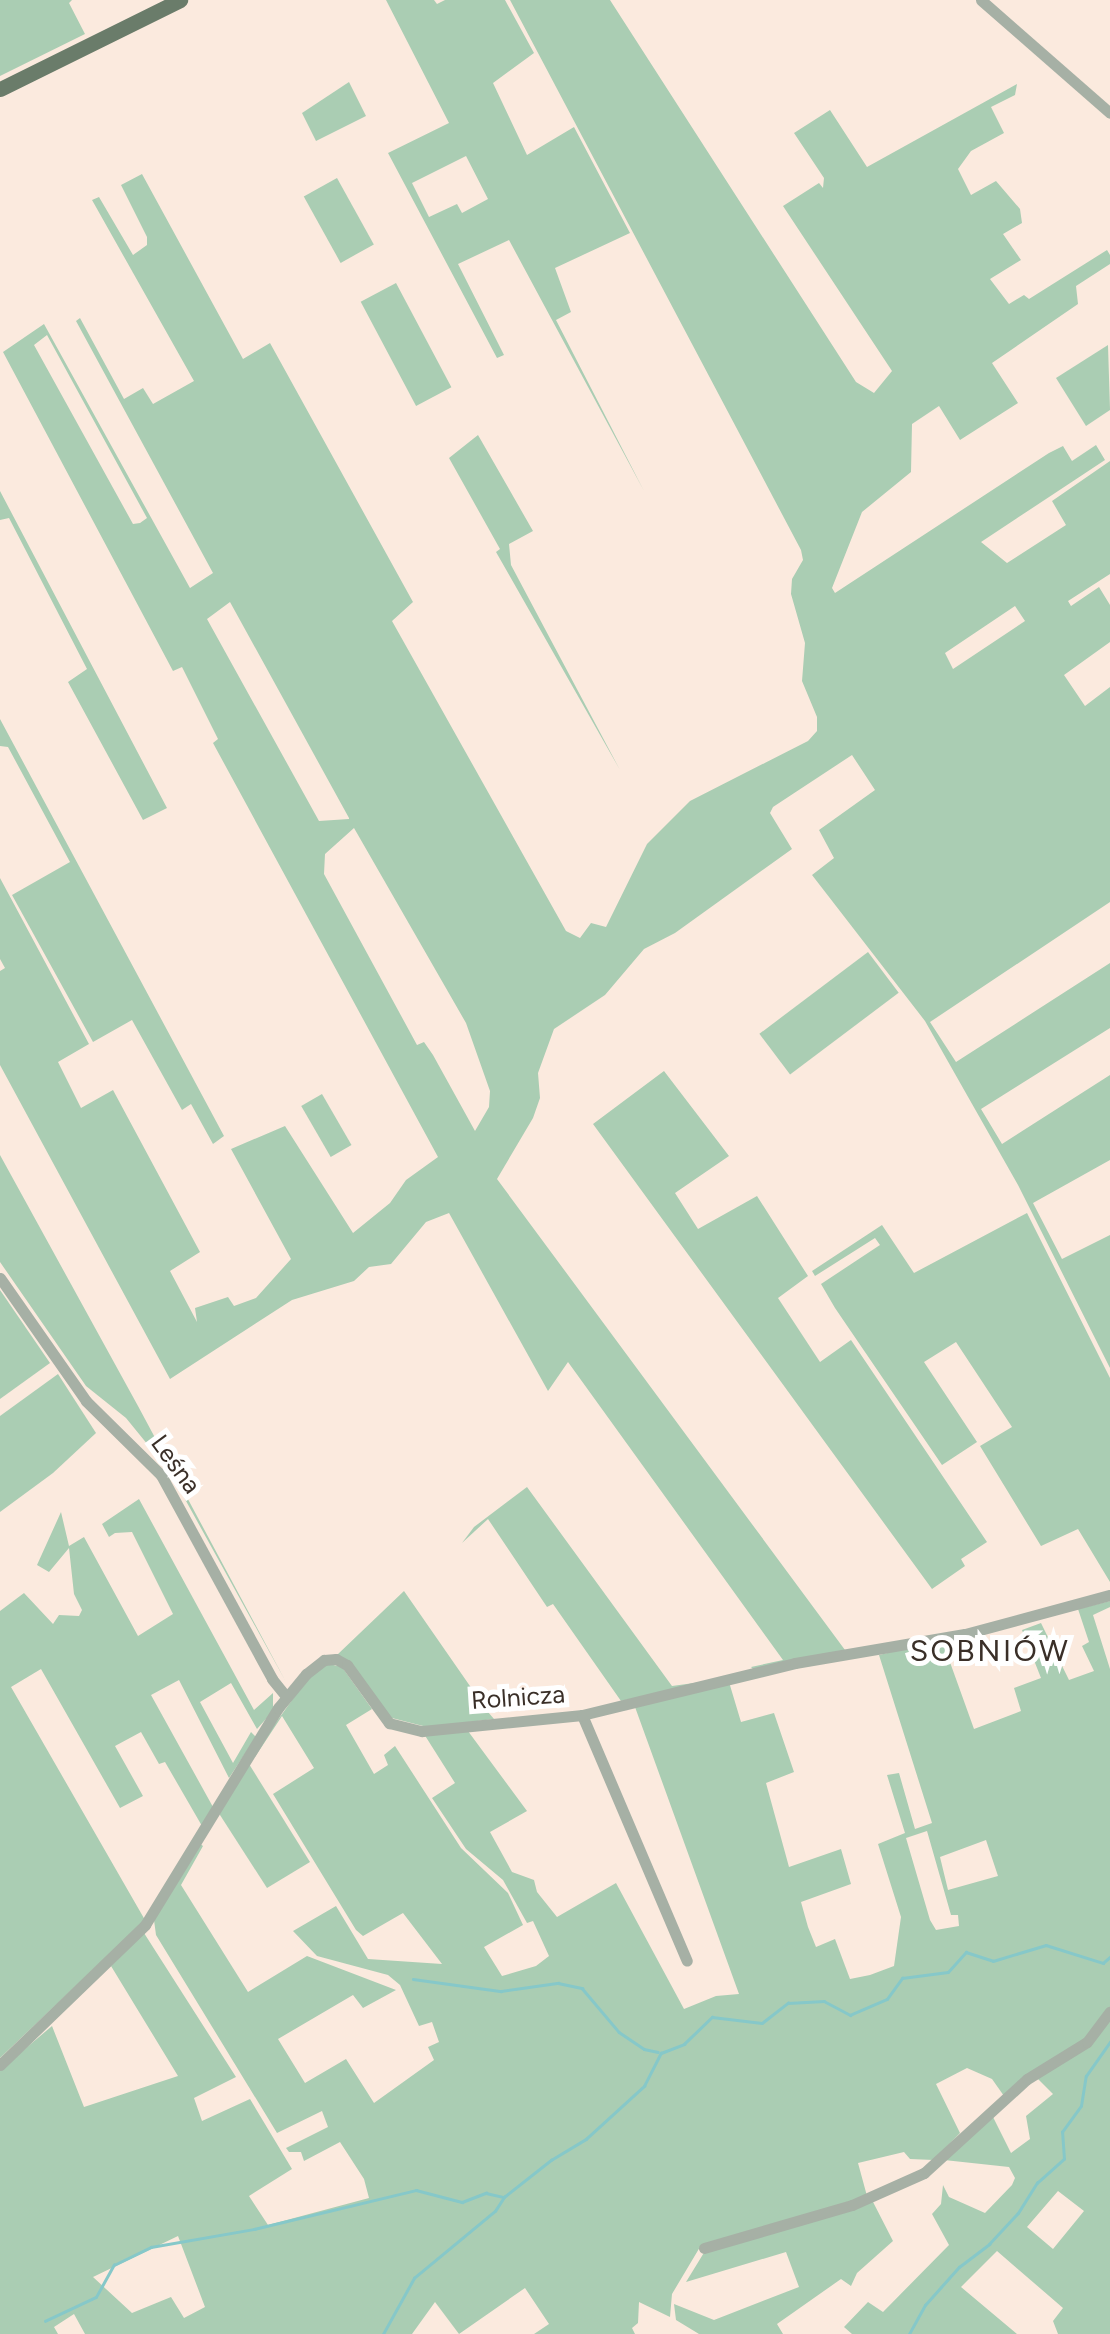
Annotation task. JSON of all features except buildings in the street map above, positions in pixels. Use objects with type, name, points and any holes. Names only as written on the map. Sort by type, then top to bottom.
[{"type":"main road","points":[[0,88],[180,0]]},
{"type":"street","points":[[981,0],[1110,113]]},
{"type":"street","name":"Leśna","points":[[0,1278],[86,1401],[161,1475],[272,1679],[286,1696]]},
{"type":"street","name":"Rolnicza","points":[[0,2066],[109,1963],[164,1898],[286,1696],[306,1674],[332,1658],[347,1665],[384,1719],[405,1730],[582,1716],[795,1662],[965,1634],[1110,1595]]},
{"type":"street","points":[[582,1716],[687,1961]]},
{"type":"street","points":[[704,2248],[852,2205],[924,2173],[1027,2078],[1086,2042],[1110,2012]]},
{"type":"green space","points":[[0,0],[72,0],[69,3],[85,34],[0,76]]},
{"type":"green space","points":[[386,0],[434,0],[437,4],[445,0],[505,0],[534,53],[493,83],[527,155],[574,127],[630,233],[555,268],[571,312],[556,320],[644,491],[509,240],[458,264],[504,355],[497,358],[388,153],[449,123]],"holes":[[[466,156],[488,199],[462,213],[457,204],[429,217],[412,183]]]},
{"type":"green space","points":[[510,0],[610,0],[856,382],[874,393],[892,371],[783,206],[819,183],[823,188],[824,178],[794,133],[830,110],[867,167],[1017,84],[1015,95],[991,107],[1004,133],[971,151],[958,169],[971,195],[996,181],[1020,209],[1022,223],[1003,234],[1021,260],[990,279],[1009,304],[1024,295],[1029,299],[1107,250],[1110,255],[1110,264],[1076,286],[1078,304],[992,363],[1018,403],[960,440],[939,406],[912,424],[911,472],[862,512],[832,588],[835,593],[1049,453],[1063,446],[1072,461],[1096,445],[1105,460],[981,542],[1007,563],[1066,525],[1052,501],[1110,461],[1110,574],[1068,601],[1071,606],[1099,587],[1110,605],[1110,642],[1064,675],[1085,706],[1110,687],[1110,902],[930,1022],[956,1062],[1110,963],[1110,1028],[981,1109],[1002,1144],[1110,1075],[1110,1160],[1033,1203],[1062,1259],[1110,1235],[1110,1368],[1018,1185],[925,1021],[812,875],[834,858],[819,830],[875,790],[852,755],[773,807],[770,813],[792,849],[675,933],[644,949],[605,995],[554,1029],[538,1073],[540,1098],[533,1118],[497,1179],[845,1650],[754,1670],[751,1667],[783,1660],[568,1362],[548,1391],[449,1213],[426,1222],[391,1264],[369,1267],[354,1281],[292,1300],[170,1379],[0,1065],[0,971],[5,968],[0,959],[0,878],[89,1044],[58,1062],[81,1108],[113,1090],[200,1252],[170,1271],[197,1322],[195,1308],[228,1297],[234,1306],[256,1298],[291,1259],[231,1149],[285,1126],[353,1233],[390,1203],[406,1180],[438,1157],[213,743],[218,739],[182,667],[173,671],[3,352],[44,324],[190,588],[213,573],[76,321],[80,318],[124,399],[143,388],[153,404],[194,381],[92,200],[99,197],[133,255],[147,245],[147,237],[121,185],[142,174],[243,359],[270,343],[413,602],[392,621],[566,931],[580,938],[591,923],[606,927],[647,844],[690,801],[808,741],[817,731],[817,717],[802,681],[805,643],[791,594],[792,579],[803,560]],"holes":[[[47,335],[147,518],[140,523],[133,524],[34,345]],[[230,602],[349,819],[319,821],[207,619]],[[1015,606],[1025,621],[953,669],[945,653]],[[354,828],[466,1023],[490,1091],[489,1107],[475,1131],[433,1055],[424,1042],[417,1045],[324,874],[325,854]]]},
{"type":"green space","points":[[349,82],[366,116],[316,141],[302,113]]},
{"type":"green space","points":[[337,178],[374,244],[341,263],[304,196]]},
{"type":"green space","points":[[396,283],[451,387],[416,406],[361,302]]},
{"type":"green space","points":[[1108,345],[1110,410],[1086,426],[1056,378]]},
{"type":"green space","points":[[478,435],[533,531],[509,544],[511,565],[620,770],[496,552],[500,549],[449,458]]},
{"type":"green space","points":[[0,491],[167,808],[143,820],[68,682],[87,669],[9,518],[0,520]]},
{"type":"green space","points":[[0,719],[224,1136],[213,1144],[191,1104],[182,1110],[132,1020],[93,1042],[12,895],[70,862],[8,747],[0,746]]},
{"type":"green space","points":[[868,952],[899,993],[790,1075],[759,1034]]},
{"type":"green space","points":[[664,1071],[729,1156],[675,1193],[698,1229],[757,1196],[808,1276],[778,1298],[820,1362],[851,1340],[987,1542],[961,1559],[965,1566],[932,1589],[593,1124]]},
{"type":"green space","points":[[322,1094],[352,1145],[331,1157],[301,1106]]},
{"type":"green space","points":[[0,1155],[286,1682],[170,1472],[126,1418],[86,1386],[0,1262]]},
{"type":"green space","points":[[1027,1213],[1110,1378],[1110,1582],[1078,1529],[1041,1546],[980,1446],[1012,1427],[956,1342],[924,1362],[977,1442],[942,1465],[821,1284],[880,1245],[875,1238],[815,1276],[812,1271],[882,1225],[914,1273]]},
{"type":"green space","points":[[0,1290],[50,1363],[0,1399]]},
{"type":"green space","points":[[58,1374],[96,1433],[53,1473],[0,1512],[0,1416]]},
{"type":"green space","points":[[527,1487],[672,1686],[716,1680],[621,1701],[553,1604],[547,1607],[488,1519],[462,1543],[474,1527]]},
{"type":"green space","points":[[139,1499],[254,1710],[273,1693],[273,1711],[257,1729],[231,1683],[200,1702],[233,1763],[251,1732],[256,1737],[229,1778],[179,1680],[151,1695],[213,1807],[202,1826],[165,1762],[159,1764],[141,1732],[115,1746],[143,1796],[120,1808],[41,1669],[11,1687],[145,1920],[0,2058],[0,1611],[24,1593],[53,1624],[59,1615],[79,1616],[82,1610],[74,1594],[69,1548],[49,1572],[37,1565],[61,1512],[69,1546],[84,1537],[138,1636],[173,1614],[132,1532],[109,1537],[102,1524]]},
{"type":"green space","points":[[404,1591],[494,1719],[427,1727],[388,1717],[337,1655]]},
{"type":"green space","points":[[1110,1601],[1110,1607],[1093,1615],[1110,1669],[1110,2334],[1058,2334],[1053,2321],[1063,2308],[997,2251],[961,2287],[1017,2334],[852,2334],[844,2327],[868,2302],[883,2312],[949,2245],[932,2214],[941,2204],[943,2185],[949,2197],[985,2213],[1012,2185],[1015,2178],[1009,2167],[944,2160],[991,2113],[1011,2153],[1030,2139],[1026,2116],[1053,2094],[1032,2073],[1004,2096],[992,2079],[967,2068],[936,2084],[960,2133],[934,2160],[910,2159],[904,2152],[858,2163],[867,2196],[700,2247],[672,2294],[670,2317],[639,2302],[638,2323],[632,2328],[635,2334],[534,2334],[549,2324],[525,2288],[459,2334],[435,2302],[412,2334],[85,2334],[74,2314],[54,2327],[58,2334],[0,2334],[0,2070],[52,2026],[84,2107],[178,2076],[111,1966],[144,1933],[236,2077],[194,2098],[202,2121],[250,2099],[292,2169],[249,2196],[268,2225],[369,2198],[364,2179],[340,2142],[304,2161],[301,2152],[289,2152],[286,2148],[328,2127],[322,2111],[277,2133],[156,1935],[154,1920],[199,1843],[203,1846],[181,1885],[248,1992],[307,1956],[396,1990],[363,2008],[353,1995],[278,2039],[305,2083],[346,2059],[374,2103],[434,2060],[428,2047],[439,2042],[432,2022],[419,2026],[400,1985],[388,1975],[317,1956],[293,1931],[336,1906],[368,1959],[442,1964],[403,1913],[363,1936],[356,1930],[273,1794],[314,1768],[282,1716],[255,1757],[254,1753],[313,1671],[329,1664],[342,1667],[372,1709],[346,1725],[374,1774],[388,1765],[384,1755],[395,1746],[461,1848],[508,1893],[523,1925],[484,1947],[502,1976],[536,1966],[549,1956],[533,1921],[527,1923],[503,1880],[466,1849],[432,1798],[455,1783],[424,1734],[465,1727],[527,1811],[490,1832],[512,1872],[534,1880],[537,1892],[557,1917],[616,1883],[684,2009],[716,1996],[739,1994],[635,1707],[729,1682],[741,1722],[774,1713],[794,1772],[766,1783],[789,1867],[841,1849],[851,1884],[801,1902],[808,1927],[816,1947],[835,1939],[850,1979],[870,1975],[894,1966],[901,1917],[878,1844],[905,1833],[887,1775],[899,1773],[915,1829],[932,1823],[879,1655],[942,1640],[974,1729],[1021,1711],[1014,1688],[1041,1678],[1022,1630],[1041,1623],[1069,1680],[1094,1671],[1082,1646],[1089,1642],[1078,1609]],"holes":[[[927,1831],[951,1915],[958,1915],[959,1926],[936,1930],[906,1838]],[[986,1840],[998,1876],[948,1890],[940,1857]],[[1058,2191],[1084,2211],[1053,2249],[1027,2227]],[[178,2236],[205,2307],[184,2318],[171,2297],[132,2313],[93,2277]]]},
{"type":"green space","points":[[249,1764],[310,1862],[267,1888],[220,1815],[219,1808]]},
{"type":"green space","points":[[872,2200],[893,2241],[857,2273],[851,2286],[841,2279],[777,2324],[783,2334],[699,2334],[676,2320],[674,2304],[714,2320],[799,2287],[786,2252],[686,2282],[705,2251]]},
{"type":"waterway","points":[[383,2334],[414,2278],[495,2211],[504,2197],[551,2160],[586,2139],[644,2086],[661,2053],[684,2044],[712,2017],[762,2023],[788,2003],[824,2001],[850,2015],[887,1999],[902,1978],[948,1972],[966,1952],[993,1961],[1046,1945],[1103,1963],[1110,1957]]},
{"type":"waterway","points":[[413,1979],[501,1991],[558,1983],[582,1988],[619,2032],[644,2049],[658,2052]]},
{"type":"waterway","points":[[909,2334],[925,2305],[959,2267],[989,2244],[1018,2213],[1037,2183],[1064,2159],[1062,2132],[1081,2106],[1086,2076],[1110,2042]]},
{"type":"waterway","points":[[45,2321],[96,2297],[114,2265],[151,2247],[254,2229],[416,2190],[462,2202],[486,2193],[504,2197]]},
{"type":"district","name":"SOBNIÓW","points":[[990,1651]]}]
